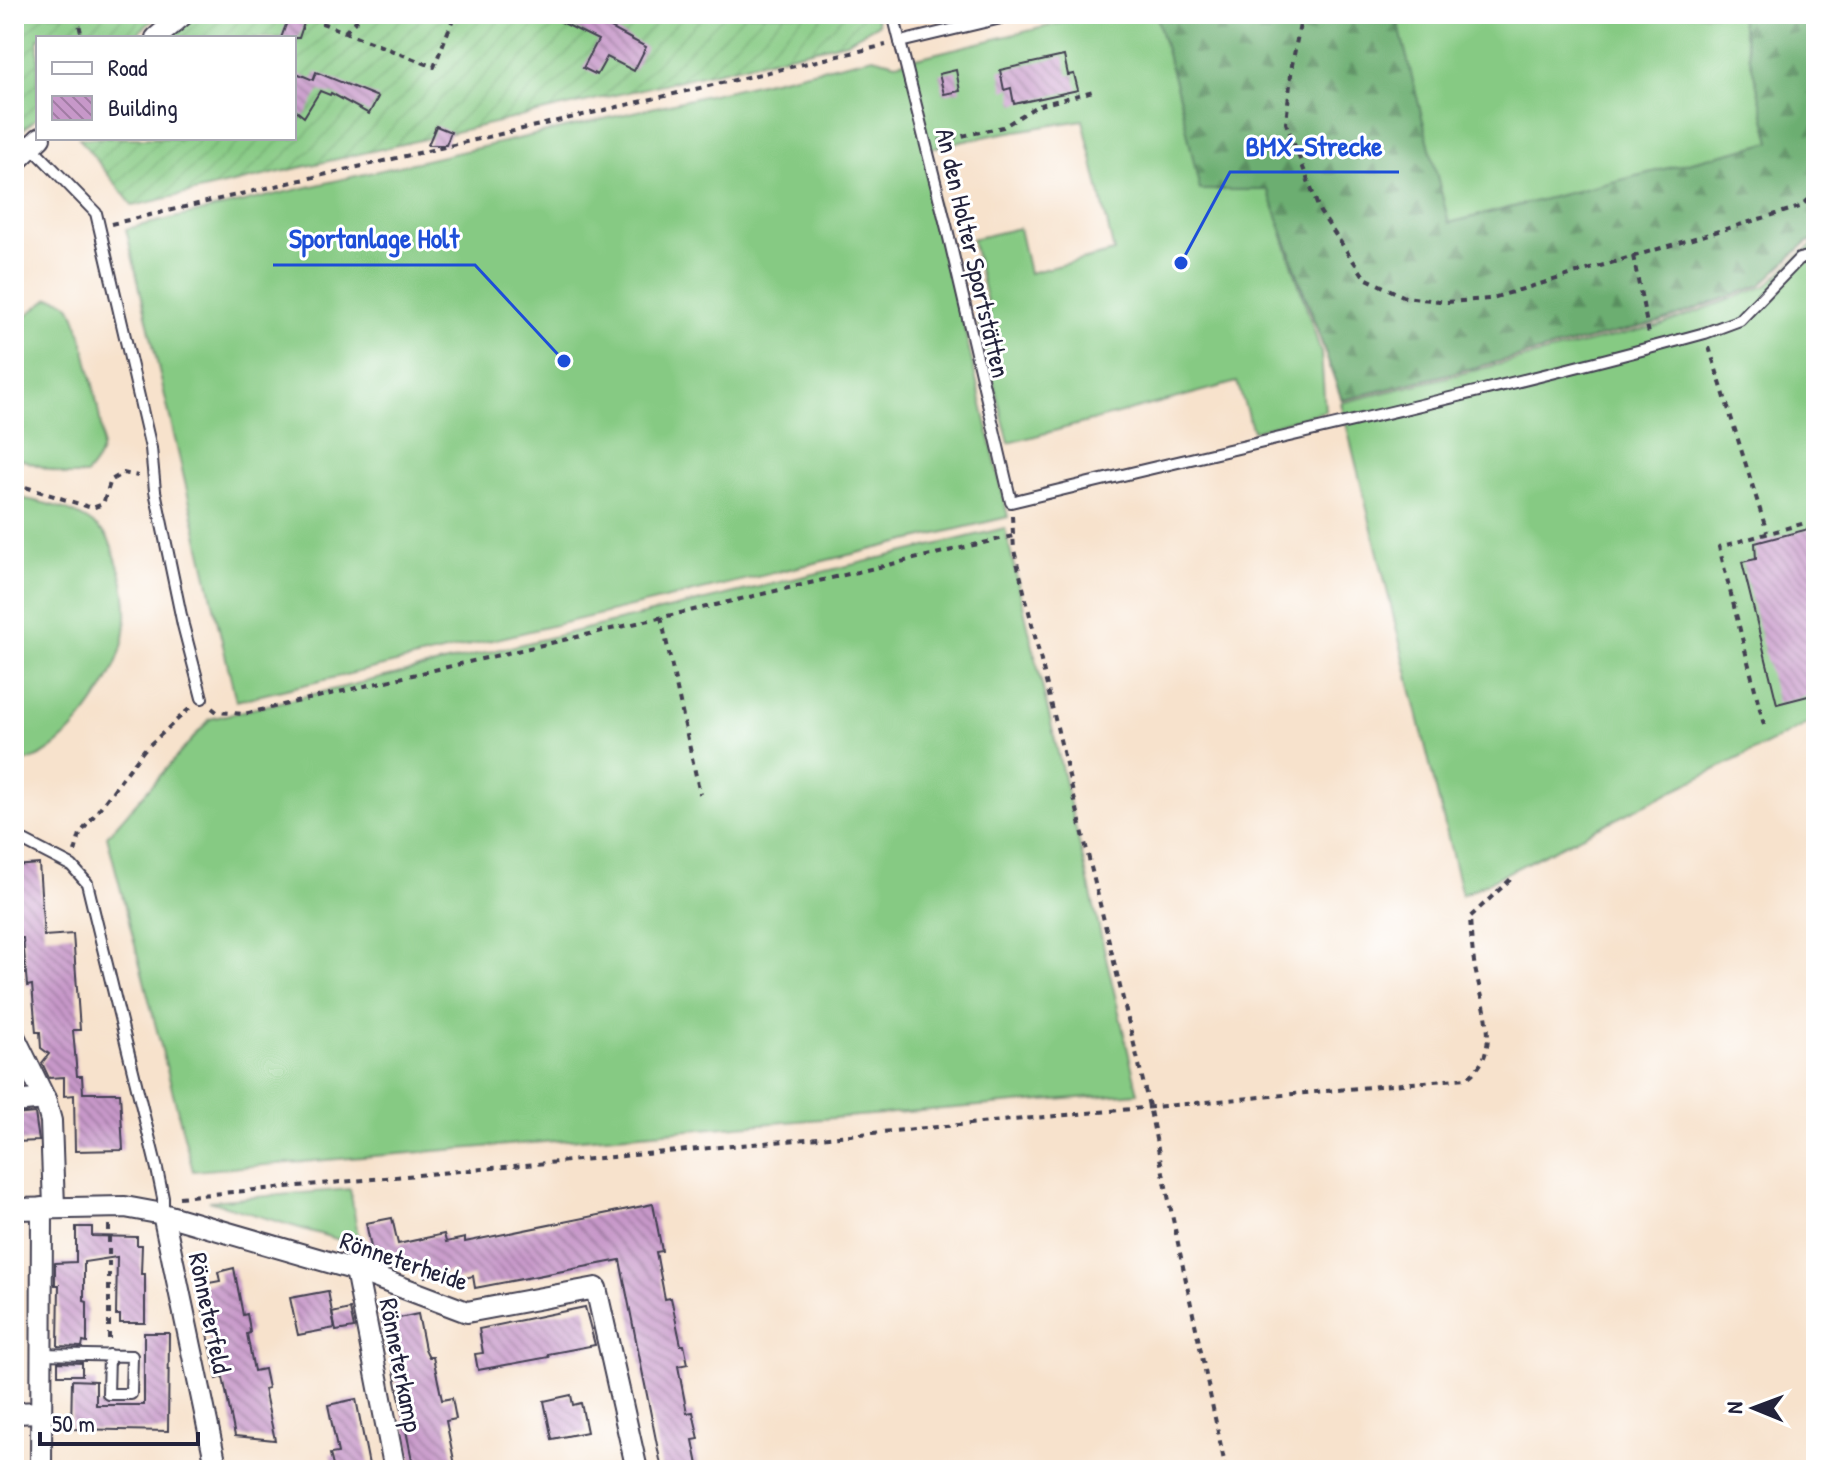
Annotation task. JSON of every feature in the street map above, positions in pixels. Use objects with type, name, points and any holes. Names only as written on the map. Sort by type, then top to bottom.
[{"type":"street","points":[[158,36],[184,14]]},
{"type":"street","points":[[14,163],[35,142]]},
{"type":"street","points":[[14,1036],[45,1099],[51,1121],[41,1354],[41,1470]]},
{"type":"street","points":[[14,1102],[45,1099]]},
{"type":"street","name":"Rönneterheide","points":[[14,1209],[163,1206],[356,1270],[467,1312],[596,1288],[637,1470]]},
{"type":"street","name":"Rönneterfeld","points":[[163,1206],[217,1470]]},
{"type":"street","name":"Rönneterkamp","points":[[356,1270],[395,1470]]},
{"type":"street","points":[[14,1413],[41,1412]]},
{"type":"lane","name":"An den Holter Sportstätten","points":[[893,14],[1011,502]]},
{"type":"lane","points":[[900,42],[1018,14]]},
{"type":"lane","points":[[35,142],[96,213],[151,448],[155,491],[202,698]]},
{"type":"lane","points":[[1011,502],[1242,445],[1382,415],[1705,333],[1740,320],[1799,259],[1816,255]]},
{"type":"lane","points":[[14,836],[72,866],[87,883],[163,1206]]},
{"type":"lane","points":[[41,1354],[109,1355]]},
{"type":"path","points":[[77,14],[81,33]]},
{"type":"path","points":[[299,14],[434,67],[455,14]]},
{"type":"path","points":[[345,32],[363,14]]},
{"type":"path","points":[[1302,14],[1292,65],[1286,123],[1320,212],[1365,278],[1405,297],[1447,302],[1489,299],[1800,207],[1816,193]]},
{"type":"path","points":[[98,227],[900,42]]},
{"type":"path","points":[[925,144],[1003,127],[1037,106],[1097,90]]},
{"type":"path","points":[[1633,256],[1651,348]]},
{"type":"path","points":[[1705,333],[1767,532]]},
{"type":"path","points":[[14,486],[92,508],[103,504],[111,480],[123,473],[135,474],[155,491]]},
{"type":"path","points":[[1011,502],[1017,565],[1149,1106],[1226,1470]]},
{"type":"path","points":[[1764,725],[1719,547],[1816,520]]},
{"type":"path","points":[[72,866],[80,834],[144,750],[202,698],[217,712],[244,714],[1013,536]]},
{"type":"path","points":[[661,617],[700,794]]},
{"type":"path","points":[[163,1206],[1149,1106],[1467,1078],[1479,1069],[1488,1050],[1488,1025],[1474,963],[1470,917],[1512,878]]},
{"type":"path","points":[[109,1355],[110,1207]]},
{"type":"green space","points":[[14,14],[160,14],[134,36],[36,36],[36,119],[14,137]]},
{"type":"green space","points":[[194,14],[875,14],[878,24],[846,42],[133,206],[81,140],[296,140],[296,36],[168,36]]},
{"type":"green space","points":[[1098,14],[1816,14],[1816,240],[1807,242],[1761,285],[1660,322],[1342,400],[1282,233],[1321,353],[1325,411],[1253,431],[1237,382],[1009,443],[977,318],[990,315],[972,239],[1019,228],[1029,273],[1114,252],[1083,120],[923,150],[1008,517],[236,701],[126,229],[873,57],[896,63]]},
{"type":"green space","points":[[1156,14],[1396,14],[1449,223],[1771,142],[1739,14],[1816,14],[1816,240],[1807,242],[1761,285],[1660,322],[1342,400],[1268,190],[1200,190],[1181,104]]},
{"type":"green space","points":[[1816,241],[1816,720],[1462,895],[1341,403],[1661,325],[1766,286]]},
{"type":"green space","points":[[49,298],[61,300],[71,308],[95,395],[102,447],[86,475],[66,475],[14,457],[14,325]]},
{"type":"green space","points":[[21,498],[77,514],[105,534],[120,572],[126,616],[122,647],[116,664],[95,702],[65,737],[48,751],[31,760],[14,763],[14,500]]},
{"type":"green space","points":[[1005,528],[1138,1093],[193,1171],[107,836],[210,719]]},
{"type":"green space","points":[[350,1189],[360,1246],[209,1201]]},
{"type":"building","points":[[290,14],[307,14],[299,38],[282,36]]},
{"type":"building","points":[[545,14],[585,14],[646,47],[634,71],[607,57],[597,75],[583,68],[598,40]]},
{"type":"building","points":[[1064,56],[1068,75],[1074,74],[1078,90],[1014,104],[1011,88],[1004,90],[1000,70]]},
{"type":"building","points":[[956,70],[960,91],[944,94],[939,74]]},
{"type":"building","points":[[316,72],[378,97],[369,114],[331,93],[320,91],[304,117],[296,111],[296,73],[313,80]]},
{"type":"building","points":[[436,126],[451,132],[446,145],[428,145]]},
{"type":"building","points":[[1816,527],[1816,694],[1777,704],[1742,562],[1756,559],[1755,543]]},
{"type":"building","points":[[39,864],[44,936],[73,934],[80,1030],[73,1030],[77,1076],[82,1076],[83,1093],[120,1093],[123,1150],[75,1151],[74,1095],[64,1096],[64,1077],[49,1078],[42,1063],[49,1054],[41,1048],[40,1032],[36,1032],[32,985],[27,986],[23,938],[19,938],[17,920],[14,920],[14,866]]},
{"type":"building","points":[[35,1113],[39,1141],[14,1142],[14,1115]]},
{"type":"building","points":[[653,1204],[662,1251],[656,1252],[665,1299],[671,1298],[688,1364],[678,1366],[687,1413],[693,1412],[699,1439],[693,1440],[699,1470],[662,1470],[620,1260],[475,1288],[473,1276],[454,1281],[452,1271],[425,1277],[422,1263],[389,1266],[388,1259],[374,1262],[366,1223],[392,1218],[398,1244],[444,1234],[446,1242],[465,1238],[465,1242]]},
{"type":"building","points":[[76,1227],[92,1227],[92,1236],[137,1237],[137,1245],[142,1245],[141,1274],[145,1274],[145,1323],[120,1323],[120,1315],[116,1315],[117,1257],[84,1262],[87,1343],[83,1342],[82,1347],[58,1346],[59,1285],[55,1285],[55,1263],[76,1262]]},
{"type":"building","points":[[234,1268],[243,1315],[247,1314],[249,1324],[250,1333],[247,1334],[254,1371],[264,1369],[268,1388],[264,1389],[275,1440],[235,1436],[223,1377],[217,1379],[198,1285],[220,1281],[218,1272]]},
{"type":"building","points":[[328,1291],[335,1328],[298,1335],[290,1298]]},
{"type":"building","points":[[585,1307],[595,1345],[478,1370],[475,1354],[483,1353],[479,1329]]},
{"type":"building","points":[[350,1309],[354,1328],[336,1331],[332,1313]]},
{"type":"building","points":[[418,1314],[425,1349],[429,1357],[433,1357],[442,1400],[452,1398],[456,1419],[446,1421],[456,1470],[414,1470],[389,1346],[386,1347],[381,1322]]},
{"type":"building","points":[[144,1333],[169,1333],[168,1431],[71,1429],[72,1380],[96,1381],[96,1405],[144,1405]]},
{"type":"building","points":[[58,1362],[82,1363],[82,1375],[58,1375]]},
{"type":"building","points":[[571,1395],[573,1405],[581,1403],[587,1432],[552,1439],[544,1401]]},
{"type":"building","points":[[356,1399],[370,1470],[334,1470],[330,1454],[338,1453],[328,1405]]},
{"type":"place","name":"BMX-Strecke","points":[[1181,263]]},
{"type":"place","name":"Sportanlage Holt","points":[[564,361]]}]
